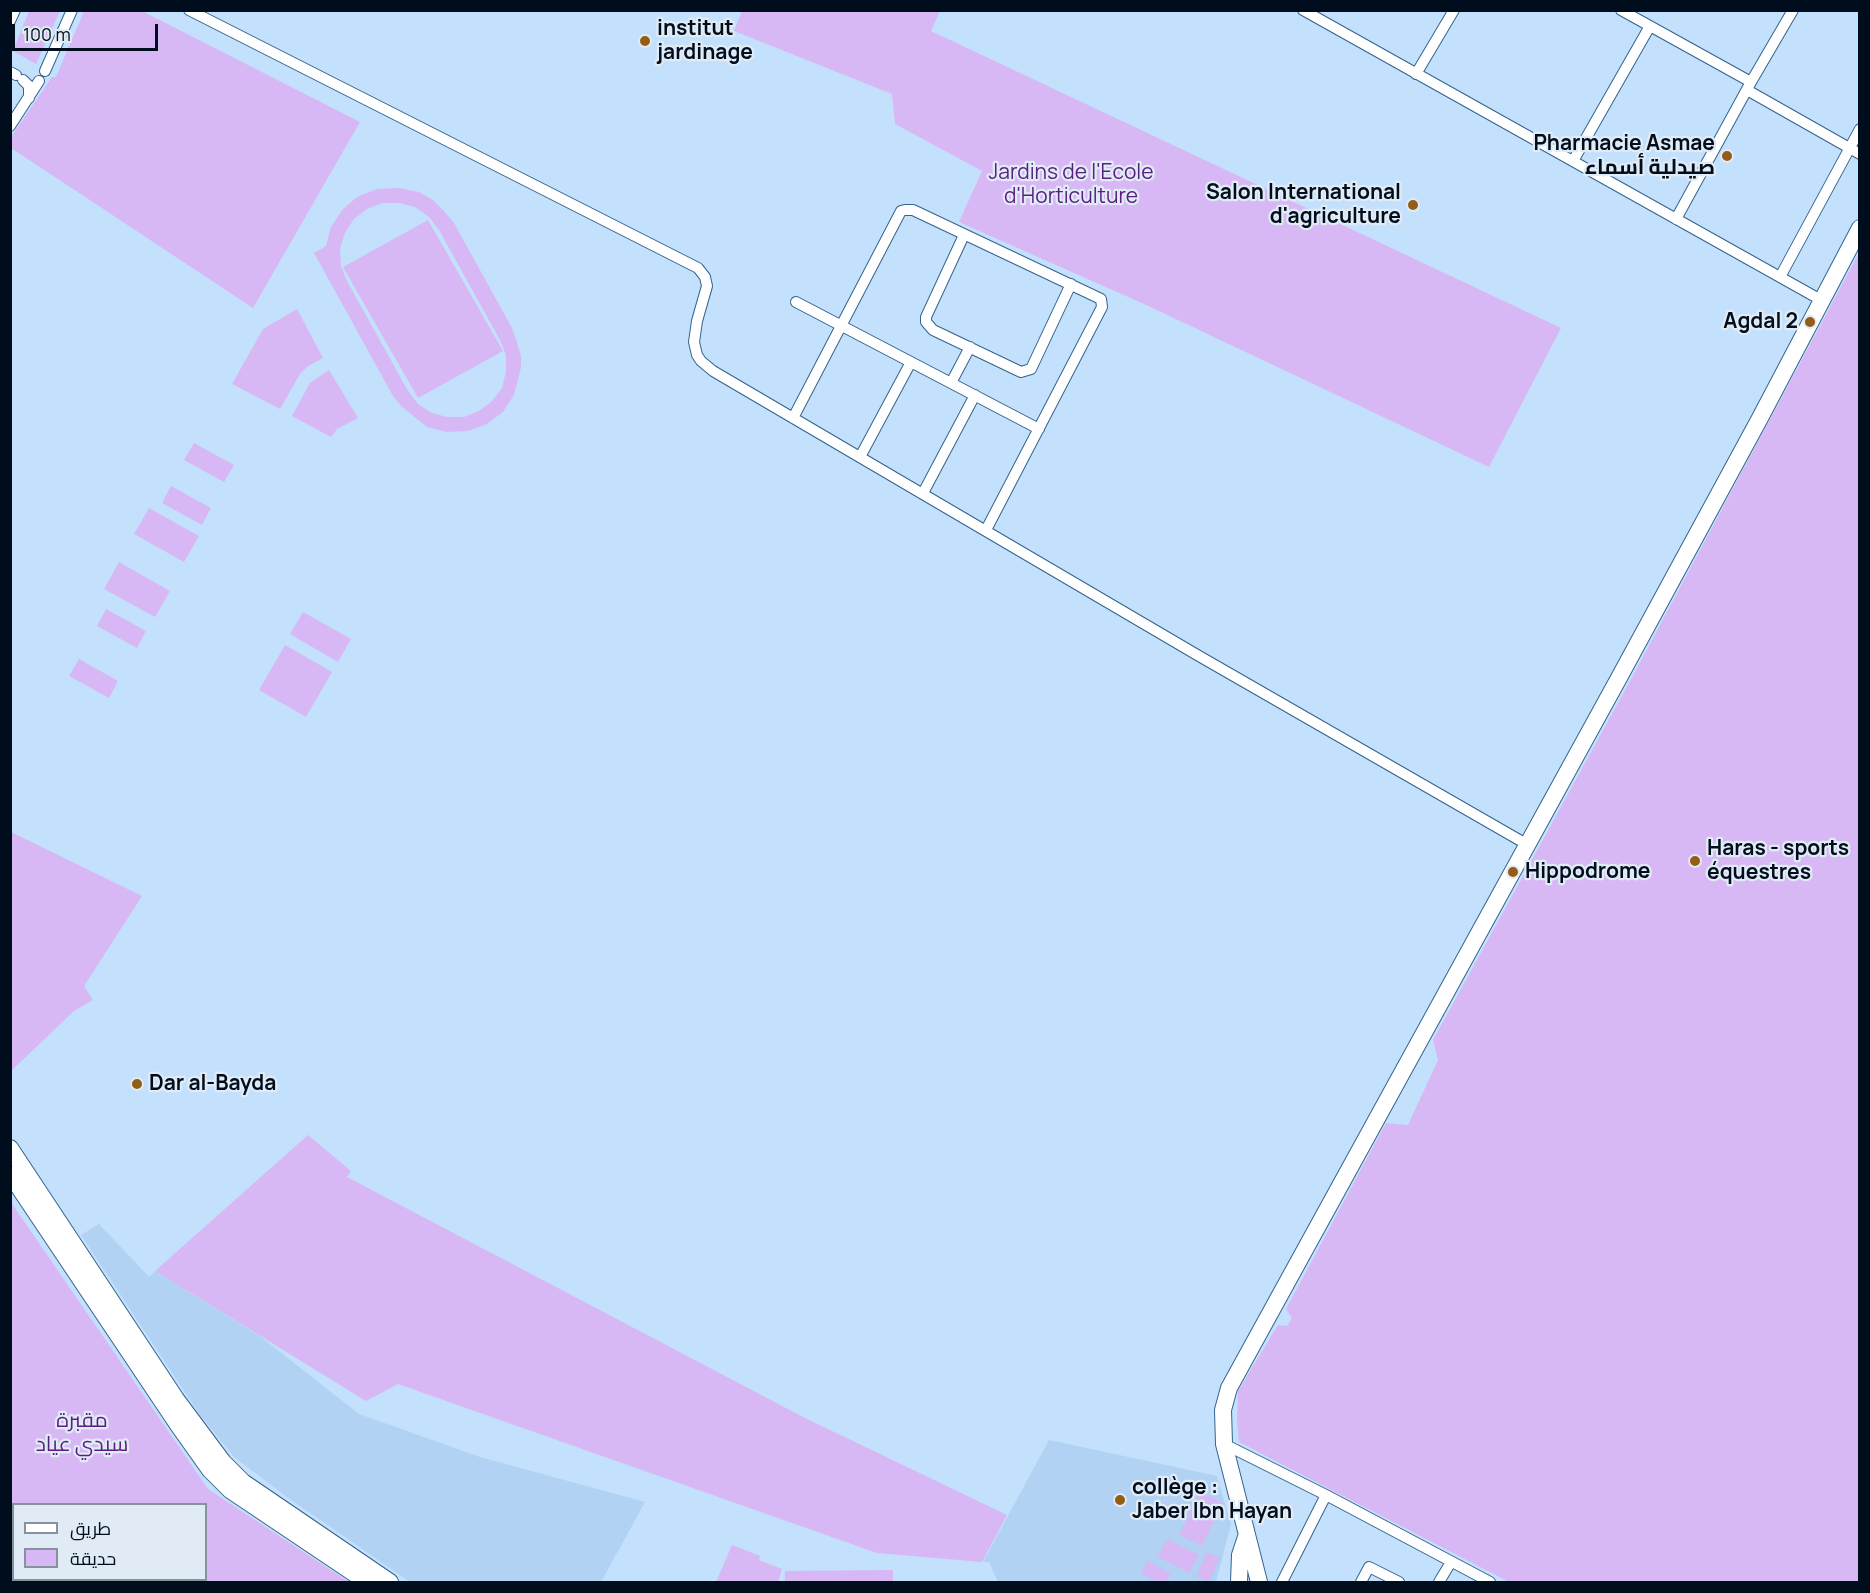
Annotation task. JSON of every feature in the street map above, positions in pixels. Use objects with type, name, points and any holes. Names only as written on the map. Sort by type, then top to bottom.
[{"type":"main road","points":[[1259,1582],[1224,1444],[1223,1410],[1228,1388],[1528,845],[1760,418],[1860,228]]},
{"type":"main road","points":[[10,1148],[171,1403]]},
{"type":"main road","points":[[10,1174],[171,1403],[243,1482],[367,1582]]},
{"type":"main road","points":[[302,1531],[390,1582]]},
{"type":"main road","points":[[1230,1582],[1246,1536]]},
{"type":"main road","points":[[1239,1582],[1240,1555]]},
{"type":"street","points":[[10,21],[15,10]]},
{"type":"street","points":[[45,71],[72,10]]},
{"type":"street","points":[[189,10],[698,268],[705,277],[707,286],[694,336],[695,348],[701,361],[713,371],[1199,656],[1528,845]]},
{"type":"street","points":[[1416,75],[1454,10]]},
{"type":"street","points":[[1621,10],[1860,154]]},
{"type":"street","points":[[1677,219],[1793,10]]},
{"type":"street","points":[[1308,12],[1416,75],[1821,300]]},
{"type":"street","points":[[1573,161],[1650,26]]},
{"type":"street","points":[[16,76],[29,86],[29,98]]},
{"type":"street","points":[[10,126],[39,81]]},
{"type":"street","points":[[1780,277],[1860,129]]},
{"type":"street","points":[[793,418],[901,211],[913,210],[1101,299],[1102,307],[986,530]]},
{"type":"street","points":[[964,235],[926,317],[926,322],[933,330],[1021,372],[1031,369],[1071,284]]},
{"type":"street","points":[[796,302],[1040,429]]},
{"type":"street","points":[[951,383],[970,347]]},
{"type":"street","points":[[860,457],[911,362]]},
{"type":"street","points":[[923,493],[975,395]]},
{"type":"street","points":[[1224,1444],[1490,1582]]},
{"type":"street","points":[[1282,1582],[1326,1495]]},
{"type":"street","points":[[1439,1582],[1451,1562]]},
{"type":"street","points":[[1361,1582],[1369,1567],[1399,1582]]},
{"type":"shaded area","points":[[99,1224],[149,1277],[155,1271],[261,1337],[359,1414],[480,1457],[645,1502],[601,1582],[410,1582],[287,1497],[234,1457],[200,1415],[81,1235]]},
{"type":"shaded area","name":"collège : Jaber Ibn Hayan","points":[[1049,1440],[1217,1476],[1231,1524],[1216,1582],[998,1582],[989,1562],[983,1562]]},
{"type":"green space","points":[[29,11],[60,11],[36,64],[13,51]]},
{"type":"green space","points":[[84,11],[142,11],[360,122],[253,308],[11,148],[11,137],[52,77],[56,77]]},
{"type":"green space","name":"Jardins de I'Ecole d'Horticulture","points":[[742,11],[940,11],[931,31],[1561,328],[1489,467],[1144,304],[959,222],[982,171],[895,124],[892,94],[734,31]]},
{"type":"green space","points":[[399,188],[419,192],[433,200],[444,211],[454,223],[512,328],[521,356],[521,367],[514,395],[503,412],[487,424],[468,431],[447,432],[427,427],[402,407],[393,396],[314,253],[326,246],[331,227],[342,210],[357,197],[377,189]],"holes":[[[382,203],[399,203],[415,207],[429,217],[439,230],[506,355],[506,372],[502,388],[492,401],[479,411],[464,417],[447,417],[432,413],[418,404],[408,391],[341,266],[340,249],[345,233],[354,219],[367,209]]]},
{"type":"green space","points":[[428,220],[503,351],[418,398],[343,267]]},
{"type":"green space","name":"Haras - sports équestres","points":[[1859,253],[1859,1582],[1509,1582],[1239,1442],[1238,1391],[1278,1325],[1287,1326],[1292,1318],[1286,1309],[1386,1123],[1408,1125],[1438,1060],[1433,1040],[1630,681]]},
{"type":"green space","points":[[297,309],[323,358],[308,366],[300,374],[280,409],[232,384],[263,329]]},
{"type":"green space","points":[[329,370],[358,418],[337,429],[331,437],[292,416],[310,383]]},
{"type":"green space","points":[[194,443],[234,465],[224,482],[184,460]]},
{"type":"green space","points":[[171,486],[211,508],[202,525],[162,503]]},
{"type":"green space","points":[[149,508],[199,536],[184,562],[134,534]]},
{"type":"green space","points":[[119,562],[170,591],[155,617],[104,589]]},
{"type":"green space","points":[[106,609],[146,631],[137,648],[97,626]]},
{"type":"green space","points":[[303,612],[351,639],[338,662],[290,634]]},
{"type":"green space","points":[[285,645],[332,672],[306,717],[259,690]]},
{"type":"green space","points":[[79,659],[118,681],[109,698],[69,676]]},
{"type":"green space","points":[[11,832],[142,896],[84,986],[93,1000],[74,1011],[11,1071]]},
{"type":"green space","points":[[308,1135],[351,1171],[347,1177],[805,1418],[1007,1515],[982,1562],[877,1553],[398,1384],[366,1401],[155,1271]]},
{"type":"green space","name":"مقبرة سيدي عياد","points":[[10,1201],[208,1489],[349,1582],[11,1582]]},
{"type":"green space","points":[[1200,1492],[1223,1503],[1202,1546],[1179,1535]]},
{"type":"green space","points":[[1167,1539],[1199,1555],[1189,1573],[1158,1557]]},
{"type":"green space","points":[[732,1545],[760,1556],[759,1560],[782,1569],[778,1582],[716,1582]]},
{"type":"green space","points":[[1207,1552],[1220,1558],[1209,1582],[1196,1576]]},
{"type":"green space","points":[[1147,1561],[1171,1573],[1166,1582],[1158,1582],[1141,1574]]},
{"type":"green space","points":[[893,1570],[893,1582],[785,1582],[785,1571]]},
{"type":"place","name":"institut jardinage","points":[[645,41]]},
{"type":"place","name":"Pharmacie Asmae صيدلية أسماء","points":[[1727,156]]},
{"type":"place","name":"Salon International d'agriculture","points":[[1413,205]]},
{"type":"place","name":"Agdal 2","points":[[1810,322]]},
{"type":"place","name":"Haras - sports équestres","points":[[1695,861]]},
{"type":"place","name":"Hippodrome","points":[[1513,872]]},
{"type":"place","name":"Dar al-Bayda","points":[[137,1084]]},
{"type":"place","name":"collège : Jaber Ibn Hayan","points":[[1120,1500]]}]
